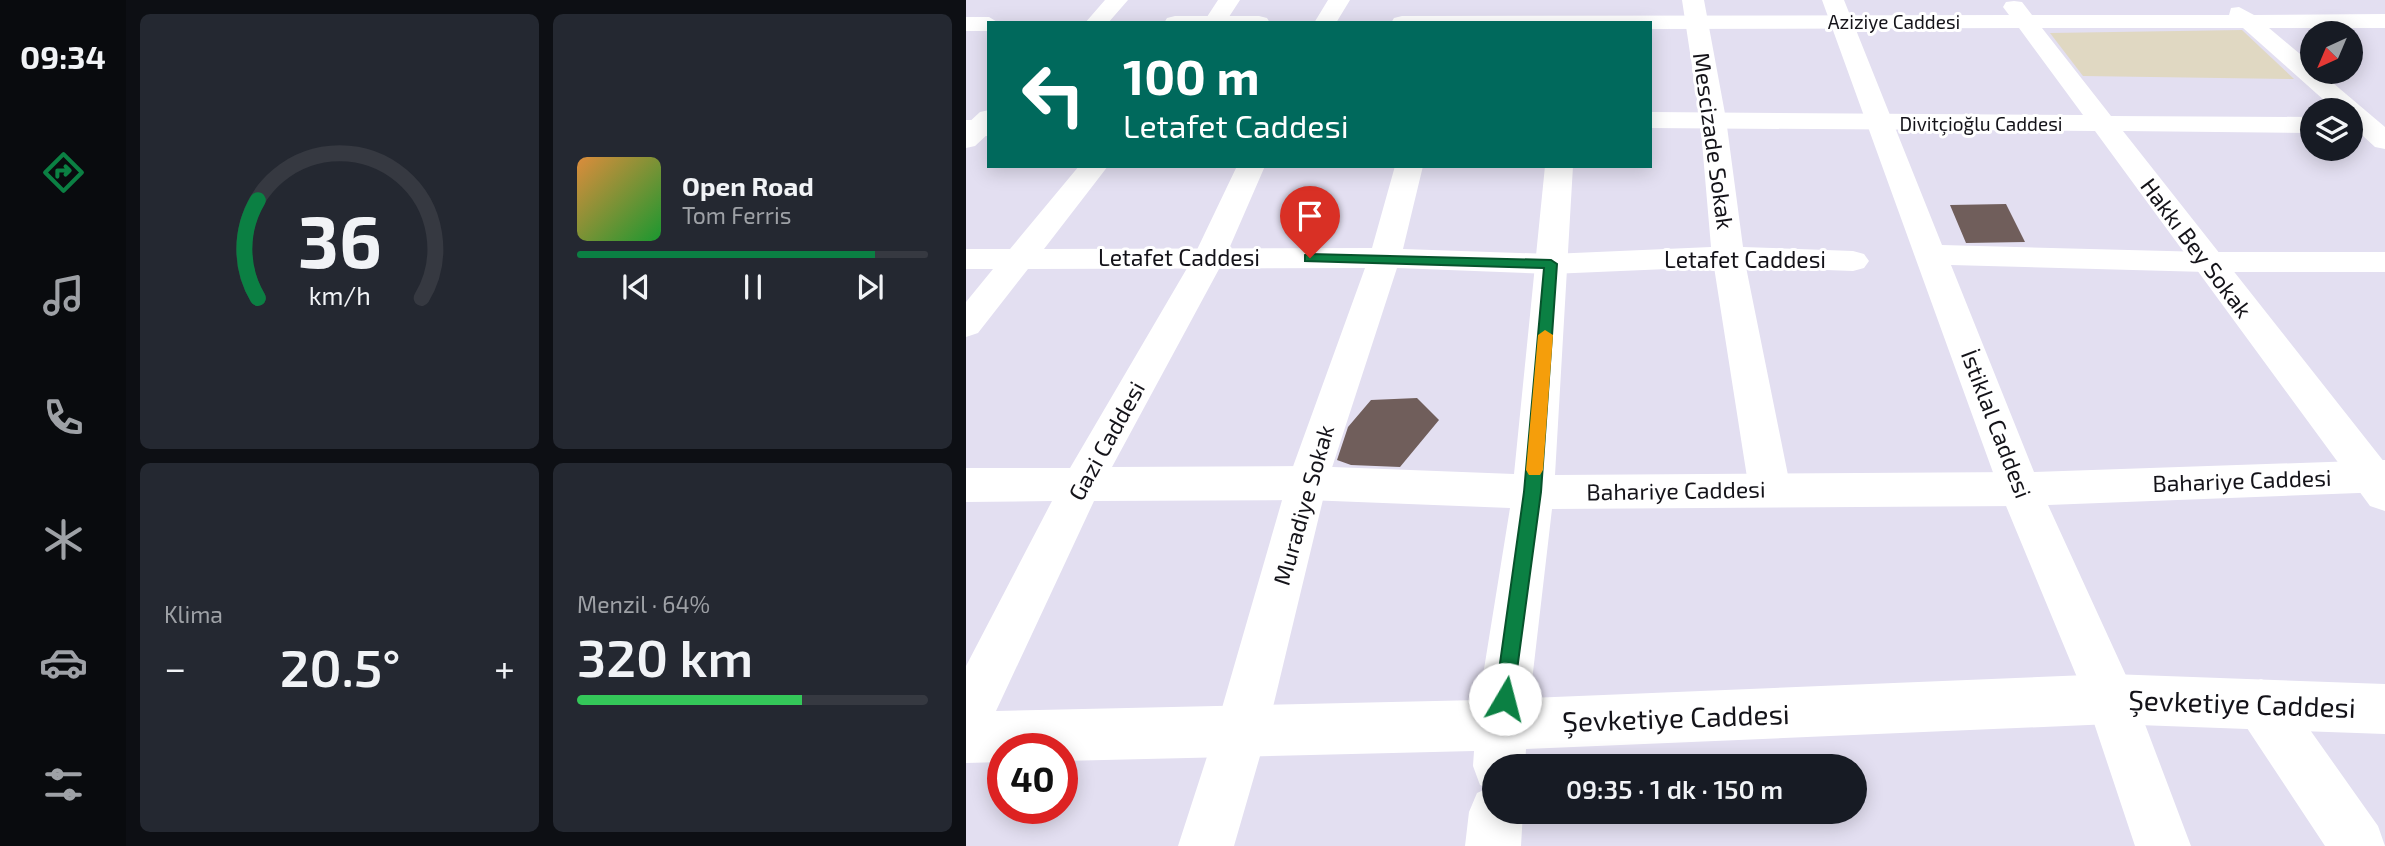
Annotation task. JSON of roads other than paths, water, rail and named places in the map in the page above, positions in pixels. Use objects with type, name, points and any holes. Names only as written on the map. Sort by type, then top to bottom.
[{"type":"street","points":[[1098,21],[1117,0]]},
{"type":"street","points":[[1215,21],[1229,0]]},
{"type":"street","points":[[1326,21],[1339,0]]},
{"type":"street","points":[[1577,21],[1578,0]]},
{"type":"street","points":[[2227,0],[2246,21],[2372,129]]},
{"type":"street","name":"Aziziye Caddesi","points":[[1587,21],[1694,10],[2016,11],[2246,21],[2385,21]]},
{"type":"street","name":"Mescizade Sokak","points":[[1694,10],[1713,119],[1728,256],[1770,490]]},
{"type":"street","name":"İstiklal Caddesi","points":[[1836,11],[2020,489],[2111,699],[2163,846]]},
{"type":"street","name":"Hakkı Bey Sokak","points":[[2016,11],[2206,262],[2380,482]]},
{"type":"street","points":[[966,24],[987,24]]},
{"type":"street","name":"Divitçioğlu Caddesi","points":[[1652,120],[1880,124],[2300,125]]},
{"type":"street","points":[[966,326],[1092,168]]},
{"type":"street","name":"Gazi Caddesi","points":[[966,718],[1081,486],[1209,258],[1250,168]]},
{"type":"street","name":"Muradiye Sokak","points":[[1206,846],[1241,732],[1307,483],[1385,258],[1408,168]]},
{"type":"street","points":[[1500,746],[1533,492],[1559,168]]},
{"type":"street","points":[[1932,255],[2206,262],[2385,262]]},
{"type":"street","name":"Letafet Caddesi","points":[[966,259],[1385,258],[1551,264],[1728,256],[1853,261]]},
{"type":"street","name":"Bahariye Caddesi","points":[[966,485],[1307,483],[1533,492],[2020,489],[2380,482]]},
{"type":"street","name":"Şevketiye Caddesi","points":[[966,737],[1241,732],[1500,746],[2111,699],[2385,709]]},
{"type":"street","points":[[2261,705],[2358,846]]},
{"type":"street","points":[[1493,846],[1495,824]]}]
